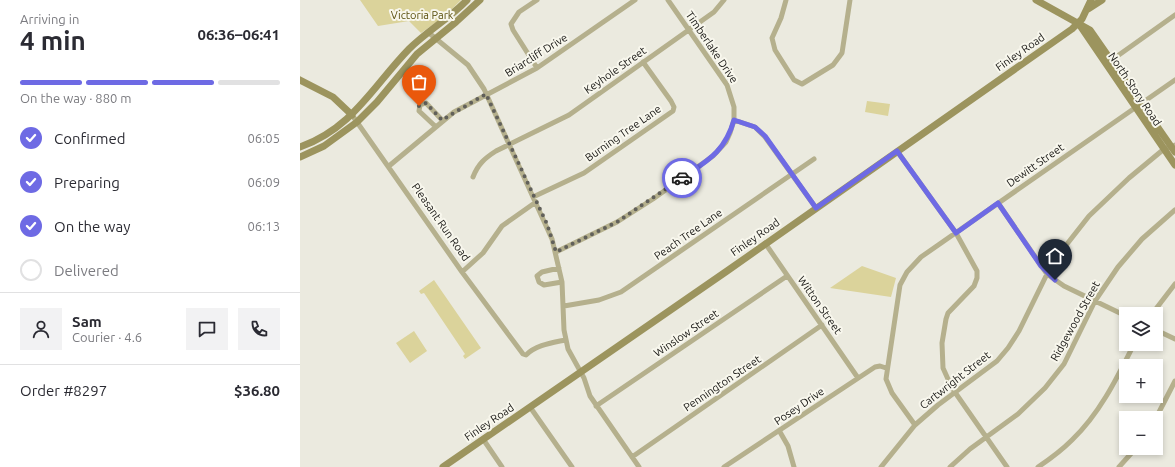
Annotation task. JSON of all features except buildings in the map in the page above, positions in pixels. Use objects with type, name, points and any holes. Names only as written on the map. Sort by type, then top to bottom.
[{"type":"street","points":[[468,0],[453,15],[406,53],[367,100],[352,115],[320,138],[300,147],[301,157],[324,146],[357,122],[382,97],[405,67],[435,38],[456,22],[480,0]]},
{"type":"street","points":[[537,0],[520,12],[510,24],[537,68]]},
{"type":"street","name":"Briarcliff Drive","points":[[389,166],[436,128],[442,120],[486,94],[513,82],[537,68],[635,0]]},
{"type":"street","name":"Timberlake Drive","points":[[556,252],[617,222],[707,160],[726,142],[734,120],[732,99],[727,85],[668,0]]},
{"type":"street","name":"Keyhole Street","points":[[473,177],[480,163],[496,151],[568,115],[714,12],[724,0]]},
{"type":"street","points":[[786,0],[772,38],[775,50],[794,80],[802,84],[833,65],[842,53],[850,0]]},
{"type":"street","name":"North Story Road","points":[[1036,0],[1090,30],[1108,62],[1175,165]]},
{"type":"street","points":[[1078,24],[1088,9],[1091,0]]},
{"type":"street","points":[[1088,9],[1102,0]]},
{"type":"street","points":[[1108,62],[1175,15]]},
{"type":"street","name":"Finley Road","points":[[443,467],[1078,24]]},
{"type":"street","points":[[429,33],[468,65],[486,94],[547,224],[556,252],[562,282],[565,340],[581,372],[590,396],[639,467]]},
{"type":"street","name":"Burning Tree Lane","points":[[462,272],[483,254],[502,226],[534,199],[584,173],[673,111],[674,107],[671,101],[643,62]]},
{"type":"street","name":"Pleasant Run Road","points":[[300,80],[333,97],[352,115],[462,272],[523,354],[526,355],[534,349],[550,343],[565,340]]},
{"type":"street","name":"Dewitt Street","points":[[915,425],[888,385],[886,368],[900,285],[911,267],[921,257],[1175,80]]},
{"type":"street","points":[[436,128],[419,111],[420,105],[426,103],[442,120]]},
{"type":"street","name":"North Story Road","points":[[1138,106],[1174,148]]},
{"type":"street","points":[[734,120],[755,127],[765,136],[816,208]]},
{"type":"street","name":"Cartwright Street","points":[[881,467],[915,425],[955,392],[997,361],[1008,348],[1019,331],[1047,274],[1066,244],[1097,208],[1129,178],[1164,149],[1174,148]]},
{"type":"street","points":[[897,151],[956,233],[975,267],[977,278],[974,286],[948,313],[941,356],[944,373],[955,392],[1007,467]]},
{"type":"street","name":"Peach Tree Lane","points":[[564,306],[599,300],[621,292],[814,159]]},
{"type":"street","points":[[998,203],[1047,274],[1064,286],[1119,313]]},
{"type":"street","name":"Ridgewood Street","points":[[950,467],[1035,399],[1064,364],[1095,301],[1118,267],[1142,239],[1175,210]]},
{"type":"street","name":"Witton Street","points":[[765,243],[858,378]]},
{"type":"street","points":[[559,268],[542,272],[537,276],[539,282],[544,285],[562,282]]},
{"type":"street","name":"Winslow Street","points":[[596,406],[787,276]]},
{"type":"street","points":[[1157,307],[1175,284]]},
{"type":"street","name":"Pennington Street","points":[[632,457],[822,325]]},
{"type":"street","points":[[1163,333],[1175,338]]},
{"type":"street","points":[[1038,467],[1044,465],[1074,439],[1091,418],[1112,388],[1130,351]]},
{"type":"street","name":"Posey Drive","points":[[724,467],[780,432],[875,367],[880,366],[886,368]]},
{"type":"street","points":[[1160,411],[1175,381]]},
{"type":"street","points":[[530,407],[572,467]]},
{"type":"street","points":[[780,432],[790,451],[794,467]]},
{"type":"street","points":[[483,440],[502,467]]},
{"type":"street","points":[[1119,467],[1130,455]]},
{"type":"green space","name":"Victoria Park","points":[[360,0],[461,0],[445,16],[421,33],[409,21],[378,26]]},
{"type":"green space","points":[[867,101],[890,104],[888,116],[865,112]]},
{"type":"green space","points":[[862,266],[896,278],[891,297],[830,288]]},
{"type":"green space","points":[[434,280],[481,348],[465,359],[463,356],[465,354],[424,293],[421,294],[419,291]]},
{"type":"green space","points":[[414,331],[427,351],[410,363],[396,343]]},
{"type":"way so far","points":[[419,106],[426,103],[442,120],[486,94],[547,224],[556,252],[617,222],[682,178]]},
{"type":"route","points":[[682,178],[713,156],[726,142],[734,120],[755,127],[765,136],[816,208],[897,151],[956,233],[998,203],[1041,266],[1047,274],[1055,280]]}]
